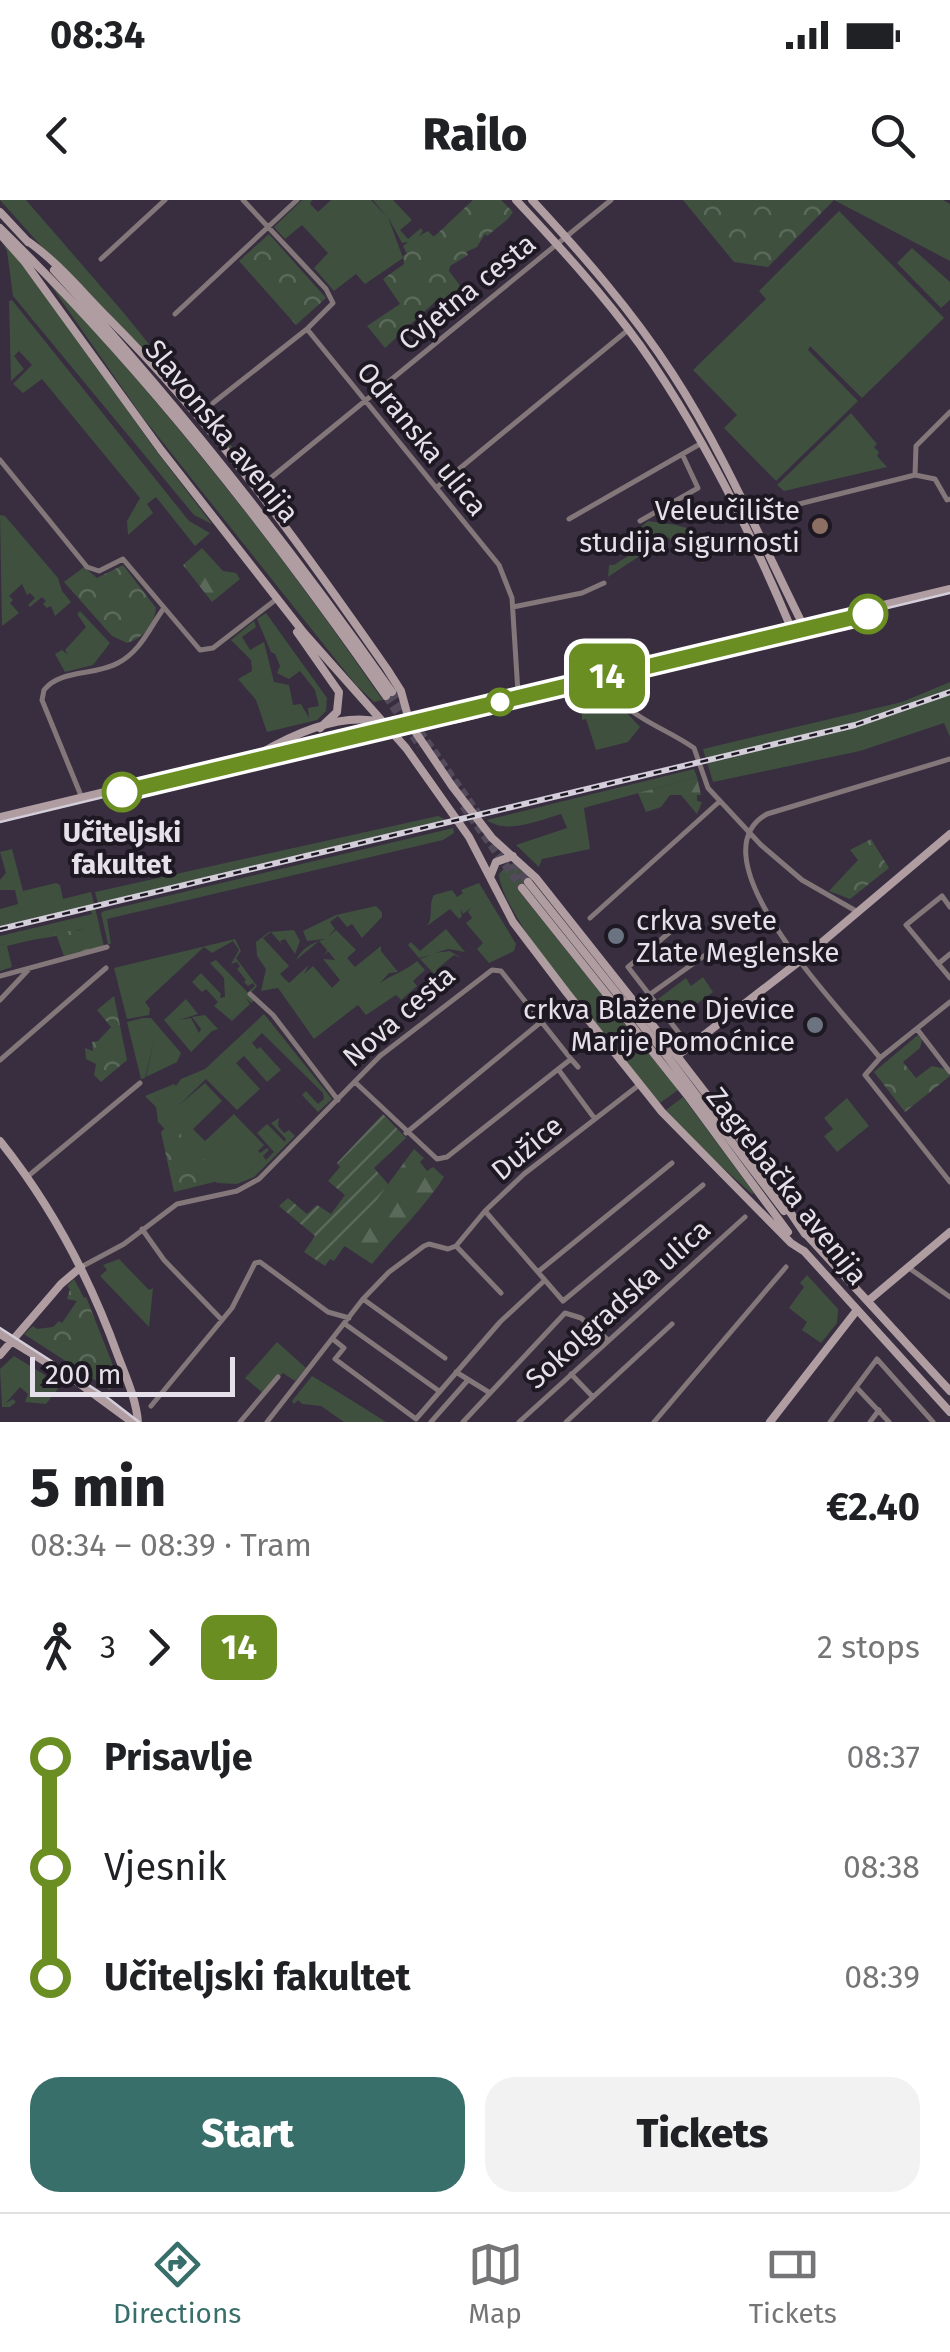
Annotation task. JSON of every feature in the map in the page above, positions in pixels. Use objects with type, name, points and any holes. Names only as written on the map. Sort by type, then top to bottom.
[{"type":"main road","points":[[516,200],[628,330],[665,382],[724,486],[791,628]]},
{"type":"main road","points":[[532,200],[638,324],[670,369],[708,434],[803,625]]},
{"type":"main road","name":"Slavonska avenija","points":[[0,212],[202,439],[293,554],[389,694],[199,447],[96,326],[0,231]]},
{"type":"main road","points":[[0,231],[161,450],[319,651],[386,725],[464,830],[522,934],[639,1085],[715,1169],[791,1244],[805,1252]]},
{"type":"main road","points":[[26,240],[158,368],[256,490],[398,686],[408,720],[488,833],[536,878],[734,1130],[806,1234]]},
{"type":"main road","points":[[0,817],[950,590]]},
{"type":"main road","points":[[287,610],[292,626],[339,692],[337,712],[320,728]]},
{"type":"main road","points":[[408,720],[426,722],[494,709],[516,702],[534,689]]},
{"type":"main road","points":[[257,756],[291,737],[320,728],[363,719],[386,725]]},
{"type":"main road","points":[[677,1056],[800,960],[950,834]]},
{"type":"main road","points":[[490,877],[496,862],[513,856]]},
{"type":"main road","name":"Zagrebačka avenija","points":[[950,1391],[766,1191],[697,1095],[525,885],[759,1195],[805,1252],[950,1412]]},
{"type":"main road","points":[[2,1147],[27,1177],[81,1267],[114,1343],[134,1402],[135,1422]]},
{"type":"main road","points":[[868,1301],[950,1232]]},
{"type":"main road","name":"Nova cesta","points":[[0,1354],[61,1284],[81,1267]]},
{"type":"main road","points":[[770,1422],[857,1310]]},
{"type":"main road","points":[[0,1334],[135,1422]]},
{"type":"street","points":[[101,259],[165,200]]},
{"type":"street","points":[[213,403],[334,303],[326,288],[243,200]]},
{"type":"street","points":[[175,314],[297,200]]},
{"type":"street","name":"Cvjetna cesta","points":[[256,490],[611,200]]},
{"type":"street","name":"Odranska ulica","points":[[306,329],[499,564],[511,592],[518,693]]},
{"type":"street","points":[[436,488],[628,330]]},
{"type":"street","points":[[915,474],[917,445],[950,412]]},
{"type":"street","points":[[569,519],[700,444]]},
{"type":"street","points":[[640,521],[698,488],[682,456]]},
{"type":"street","points":[[0,460],[90,569],[99,570],[123,558],[200,650],[206,651],[278,598]]},
{"type":"street","points":[[748,517],[915,474],[934,479],[948,499]]},
{"type":"street","points":[[513,607],[582,593],[604,583]]},
{"type":"street","points":[[82,798],[42,700],[44,690],[56,679],[120,662],[146,636],[164,608]]},
{"type":"street","points":[[603,673],[632,713],[694,748],[705,784],[748,833],[802,880],[856,911]]},
{"type":"street","points":[[880,1058],[800,960],[765,910],[744,859],[748,833],[767,814],[950,759]]},
{"type":"street","points":[[590,918],[720,801]]},
{"type":"street","points":[[950,906],[942,896],[906,925],[950,978]]},
{"type":"street","points":[[687,918],[628,967],[689,1046]]},
{"type":"street","points":[[0,976],[107,947]]},
{"type":"street","points":[[649,996],[711,952]]},
{"type":"street","points":[[938,964],[950,954]]},
{"type":"street","points":[[0,1000],[30,968]]},
{"type":"street","points":[[0,1060],[106,968]]},
{"type":"street","name":"Nova cesta","points":[[81,1267],[124,1244],[177,1204],[237,1191],[254,1182],[380,1056],[492,970],[500,971],[541,1022]]},
{"type":"street","name":"Nova cesta","points":[[250,994],[273,1015],[338,1100]]},
{"type":"street","points":[[950,1002],[880,1058],[866,1075],[950,1182]]},
{"type":"street","points":[[406,1133],[541,1022],[578,1067]]},
{"type":"street","points":[[916,1029],[950,1072]]},
{"type":"street","points":[[356,1083],[436,1160],[447,1157],[571,1059]]},
{"type":"street","points":[[558,1069],[595,1119]]},
{"type":"street","points":[[27,1177],[140,1083]]},
{"type":"street","name":"Dužice","points":[[363,1299],[388,1272],[424,1246],[448,1250],[456,1246],[524,1174],[639,1085]]},
{"type":"street","points":[[538,1272],[672,1163]]},
{"type":"street","points":[[485,1211],[562,1301],[703,1185]]},
{"type":"street","name":"Sokolgradska ulica","points":[[519,1422],[606,1339],[745,1217]]},
{"type":"street","points":[[142,1229],[164,1260],[222,1320]]},
{"type":"street","points":[[456,1246],[502,1292]]},
{"type":"street","points":[[151,1406],[222,1320],[258,1262],[318,1306],[347,1321],[440,1391]]},
{"type":"street","points":[[906,1266],[950,1296]]},
{"type":"street","points":[[654,1422],[786,1267]]},
{"type":"street","points":[[334,1340],[344,1348],[335,1360],[416,1418],[500,1322],[544,1281]]},
{"type":"street","points":[[267,1422],[363,1299],[445,1358]]},
{"type":"street","points":[[463,1422],[565,1313],[581,1318],[606,1339]]},
{"type":"street","points":[[566,1422],[672,1324]]},
{"type":"street","points":[[830,1422],[876,1359],[933,1422]]},
{"type":"street","points":[[456,1372],[490,1393]]},
{"type":"street","points":[[571,1374],[593,1398]]},
{"type":"street","points":[[240,1422],[278,1377]]},
{"type":"street","points":[[431,1422],[468,1380]]},
{"type":"street","points":[[857,1388],[889,1422]]},
{"type":"street","points":[[870,1422],[879,1410]]},
{"type":"green space","points":[[0,200],[26,200],[258,479],[248,473],[178,386]]},
{"type":"green space","points":[[302,200],[312,200],[310,204],[318,212],[331,200],[371,200],[387,217],[373,200],[393,200],[412,220],[400,230],[408,239],[421,228],[419,236],[428,231],[434,237],[407,254],[403,246],[408,242],[402,243],[388,217],[403,258],[365,284],[356,274],[334,291],[314,268],[328,253],[302,225],[285,239],[274,227]]},
{"type":"green space","points":[[473,200],[501,200],[513,212],[485,234],[477,247],[466,252],[468,255],[450,266],[449,271],[464,291],[447,307],[439,298],[385,348],[367,326],[400,304],[383,279],[404,264],[403,256],[437,234]]},
{"type":"green space","points":[[683,200],[834,200],[768,267],[734,262]]},
{"type":"green space","points":[[834,200],[943,200],[950,204],[950,261]]},
{"type":"green space","points":[[839,211],[944,318],[862,398],[810,346],[808,350],[858,401],[776,481],[724,428],[737,415],[693,370],[766,299],[759,291]]},
{"type":"green space","points":[[269,234],[326,298],[296,325],[239,261]]},
{"type":"green space","points":[[0,238],[212,524],[194,515],[13,296],[7,251]]},
{"type":"green space","points":[[912,248],[950,282],[950,300],[941,308],[897,263]]},
{"type":"green space","points":[[45,277],[221,482],[382,699],[396,689],[398,696],[374,702],[356,685],[141,415]]},
{"type":"green space","points":[[12,300],[189,521],[210,533],[195,546],[156,497],[147,504],[153,513],[128,535],[127,521],[140,498],[42,379],[23,393],[13,384],[32,365],[19,351],[14,356],[24,369],[11,381]]},
{"type":"green space","points":[[851,413],[877,444],[877,456],[887,467],[784,491],[777,485]]},
{"type":"green space","points":[[0,515],[5,516],[58,578],[71,602],[55,616],[51,606],[43,604],[46,601],[42,597],[30,607],[35,598],[27,595],[22,584],[9,596],[19,613],[2,626]]},
{"type":"green space","points":[[648,521],[682,526],[706,546],[727,548],[702,563],[685,536],[673,543],[668,537],[608,577],[609,565],[650,542],[641,527]]},
{"type":"green space","points":[[202,548],[223,571],[236,573],[240,579],[212,602],[183,565]]},
{"type":"green space","points":[[123,565],[156,608],[147,630],[127,643],[112,636],[64,582],[84,567],[97,578]]},
{"type":"green space","points":[[80,611],[110,643],[93,665],[65,672],[55,654],[62,650],[68,655],[65,650],[86,627],[77,614]]},
{"type":"green space","points":[[266,613],[327,698],[326,711],[317,720],[267,732],[256,700],[238,679],[252,671],[251,660],[231,640],[254,621],[256,627],[242,637],[250,650],[264,642],[274,682],[289,685],[293,705],[301,704],[309,718],[308,708],[319,706],[315,690],[300,671],[289,679],[277,673],[280,666],[257,619]]},
{"type":"green space","points":[[950,682],[950,737],[944,723],[860,751],[713,782],[703,749],[902,702]]},
{"type":"green space","points":[[600,684],[640,727],[628,742],[596,750],[586,719],[582,720],[581,688]]},
{"type":"green space","points":[[694,769],[697,777],[584,808],[590,849],[542,859],[539,867],[516,845],[567,828],[561,814],[514,826],[487,820]]},
{"type":"green space","points":[[697,777],[701,795],[697,795],[697,801],[702,802],[697,814],[681,795],[670,795],[661,807],[646,812],[638,793]]},
{"type":"green space","points":[[438,816],[447,820],[102,903],[98,903],[95,892]]},
{"type":"green space","points":[[453,828],[454,833],[443,840],[107,919],[108,944],[101,913],[104,911]]},
{"type":"green space","points":[[871,839],[889,868],[850,899],[829,891],[858,860],[850,850]]},
{"type":"green space","points":[[12,849],[23,891],[56,883],[63,899],[91,892],[98,920],[66,934],[0,945],[0,936],[92,914],[89,906],[0,926],[0,909],[18,904],[15,890],[0,890],[0,880],[6,873],[0,852]]},
{"type":"green space","points":[[515,863],[531,880],[519,891],[678,1090],[660,1103],[568,991],[520,922],[499,874]]},
{"type":"green space","points":[[479,883],[516,944],[514,951],[489,963],[477,949],[483,943],[466,923],[472,918],[468,912],[471,908],[463,914],[460,908],[459,919],[450,909],[427,926],[434,895],[452,890],[457,897],[463,893],[461,890]]},
{"type":"green space","points":[[376,906],[382,917],[362,938],[352,924],[347,927],[338,916],[330,922],[335,929],[328,937],[336,930],[356,950],[347,958],[355,967],[381,946],[398,972],[389,973],[380,983],[417,961],[425,970],[413,981],[417,986],[401,1000],[396,995],[366,1015],[358,1005],[314,1039],[278,988],[261,991],[266,969],[257,956],[256,942],[269,932],[294,930],[300,941],[295,954],[285,939],[280,941],[283,946],[271,932],[263,938],[289,966],[280,974],[289,983],[309,965],[304,974],[313,966],[332,988],[340,980],[323,959],[335,960],[328,951],[324,956],[327,950],[319,941],[325,939],[307,941],[303,931],[336,915]]},
{"type":"green space","points":[[98,920],[104,947],[64,956],[56,934],[7,946],[12,967],[0,971],[0,945],[69,931],[78,931]]},
{"type":"green space","points":[[446,929],[465,952],[448,949],[435,953],[450,951],[461,958],[454,955],[436,970],[440,975],[437,977],[420,959],[431,955],[419,958],[408,945],[411,942],[420,951]]},
{"type":"green space","points":[[235,939],[241,951],[236,958],[257,986],[251,993],[253,983],[241,984],[246,980],[237,969],[240,966],[237,962],[231,964],[239,950],[233,941],[212,953],[204,947],[145,1002],[149,1015],[127,1019],[114,968]]},
{"type":"green space","points":[[216,960],[255,1000],[251,1003],[245,997],[250,1004],[232,1021],[214,1006],[218,1002],[206,989],[202,992],[192,982],[201,973],[221,994],[220,998],[225,997],[224,978],[210,963]]},
{"type":"green space","points":[[703,977],[713,992],[675,1020],[658,999],[686,978],[691,986]]},
{"type":"green space","points":[[114,996],[127,1060],[101,1082],[94,1075],[96,1064],[86,1059],[85,1048],[93,1051],[92,1042],[111,1027],[97,1010]]},
{"type":"green space","points":[[186,999],[198,1014],[179,1020],[191,1018],[199,1033],[201,1029],[192,1017],[205,1015],[218,1029],[191,1052],[164,1020]]},
{"type":"green space","points":[[264,1014],[332,1099],[318,1112],[302,1095],[306,1091],[318,1104],[324,1099],[323,1093],[262,1033],[252,1043],[281,1070],[267,1082],[244,1056],[236,1063],[260,1089],[237,1110],[206,1079],[178,1106],[205,1083],[222,1101],[193,1129],[205,1141],[234,1114],[264,1145],[258,1151],[269,1150],[263,1156],[266,1160],[274,1152],[257,1133],[267,1124],[285,1142],[271,1123],[279,1118],[278,1126],[284,1133],[289,1130],[295,1136],[254,1177],[237,1184],[217,1183],[158,1122],[156,1107],[145,1096],[176,1086],[181,1079],[205,1069]]},
{"type":"green space","points":[[151,1018],[181,1053],[177,1062],[146,1077],[155,1036],[145,1078],[141,1079],[127,1022]]},
{"type":"green space","points":[[918,1035],[922,1040],[920,1048],[903,1062],[916,1078],[932,1066],[945,1069],[950,1076],[905,1112],[874,1072]]},
{"type":"green space","points":[[683,1097],[754,1193],[701,1148],[666,1110]]},
{"type":"green space","points":[[847,1098],[869,1126],[837,1152],[824,1136],[833,1129],[824,1118]]},
{"type":"green space","points":[[383,1114],[406,1138],[374,1168],[388,1184],[334,1261],[330,1259],[325,1266],[304,1252],[315,1236],[279,1206],[288,1198],[307,1214],[317,1205],[331,1214],[345,1195],[328,1181],[340,1167],[337,1163]]},
{"type":"green space","points":[[170,1123],[222,1180],[174,1192],[161,1132]]},
{"type":"green space","points":[[414,1149],[424,1158],[420,1162],[427,1171],[433,1167],[444,1177],[372,1264],[343,1245]]},
{"type":"green space","points":[[119,1259],[149,1290],[153,1288],[149,1327],[100,1276],[107,1270],[103,1265]]},
{"type":"green space","points":[[807,1275],[838,1309],[837,1323],[821,1343],[802,1330],[807,1322],[789,1308],[804,1287],[800,1283]]},
{"type":"green space","points":[[74,1279],[86,1297],[118,1378],[110,1390],[24,1334],[33,1326],[37,1329],[62,1323],[77,1301],[67,1299],[67,1286]]},
{"type":"green space","points":[[277,1342],[306,1368],[295,1381],[283,1373],[263,1393],[245,1378]]},
{"type":"green space","points":[[14,1356],[61,1385],[46,1404],[25,1402],[28,1394],[20,1387],[6,1403],[13,1399],[16,1402],[2,1407],[0,1369]]},
{"type":"green space","points":[[312,1376],[386,1422],[344,1422],[321,1406],[298,1400],[294,1404],[292,1401]]},
{"type":"tunnel","points":[[392,692],[481,818]]},
{"type":"tunnel","points":[[386,696],[420,746]]},
{"type":"tunnel","points":[[463,806],[522,888]]},
{"type":"tunnel","points":[[506,854],[528,882]]},
{"type":"tram line","points":[[0,822],[950,593]]},
{"type":"tram line","name":"14","points":[[122,792],[868,614]]},
{"type":"tram line","points":[[0,1328],[139,1422]]},
{"type":"railway","points":[[0,929],[855,725],[950,692]]},
{"type":"place","name":"Veleučilište studija sigurnosti","points":[[820,526]]},
{"type":"place","name":"Učiteljski fakultet","points":[[122,792]]},
{"type":"place","name":"crkva svete Zlate Meglenske","points":[[616,936]]},
{"type":"place","name":"crkva Blažene Djevice Marije Pomoćnice","points":[[815,1025]]}]
